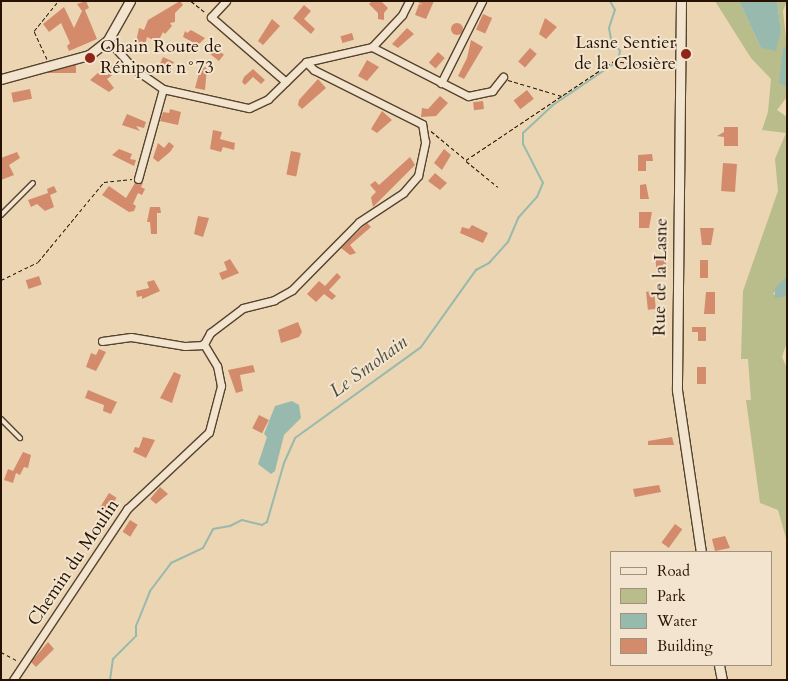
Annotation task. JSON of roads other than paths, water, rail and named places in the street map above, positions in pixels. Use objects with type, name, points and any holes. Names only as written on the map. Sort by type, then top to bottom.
[{"type":"street","points":[[1,80],[89,55],[108,40],[130,1]]},
{"type":"street","points":[[226,1],[211,17],[286,82]]},
{"type":"street","points":[[108,40],[137,72],[164,89],[249,108],[268,99],[306,62],[372,46],[402,15],[409,1]]},
{"type":"street","points":[[441,83],[482,1]]},
{"type":"street","name":"Rue de la Lasne","points":[[681,1],[677,390],[700,551]]},
{"type":"street","points":[[372,46],[441,83],[474,97],[492,91],[503,78]]},
{"type":"street","points":[[102,341],[131,337],[185,346],[204,345],[210,333],[238,311],[274,300],[292,290],[359,222],[410,187],[422,163],[424,128],[418,122],[314,70],[306,62]]},
{"type":"street","points":[[138,179],[164,89]]},
{"type":"street","name":"Chemin du Moulin","points":[[13,680],[127,509],[210,432],[221,386],[220,375],[204,345]]},
{"type":"street","points":[[719,666],[722,680]]},
{"type":"lane","points":[[1,215],[33,183]]},
{"type":"lane","points":[[1,419],[20,438]]},
{"type":"water","points":[[739,1],[777,1],[781,32],[776,51],[761,48]]},
{"type":"water","points":[[783,47],[787,47],[787,87],[779,83]]},
{"type":"water","points":[[787,276],[787,296],[775,298],[775,288]]},
{"type":"water","points":[[292,401],[299,405],[301,418],[284,435],[275,471],[271,474],[258,464],[267,437],[264,434],[275,406]]},
{"type":"waterway","name":"Le Smohain","points":[[110,680],[113,659],[136,636],[136,626],[150,591],[171,563],[203,548],[213,529],[230,526],[242,520],[262,525],[267,522],[284,463],[295,438],[421,347],[476,270],[489,263],[508,242],[518,218],[537,197],[543,183],[523,144],[523,133],[553,105],[618,61],[620,51],[611,39],[609,28],[615,10],[610,1]]},
{"type":"place","name":"Lasne Sentier de la Closière","points":[[686,54]]},
{"type":"place","name":"Ohain Route de Rénipont n°73","points":[[90,58]]}]
